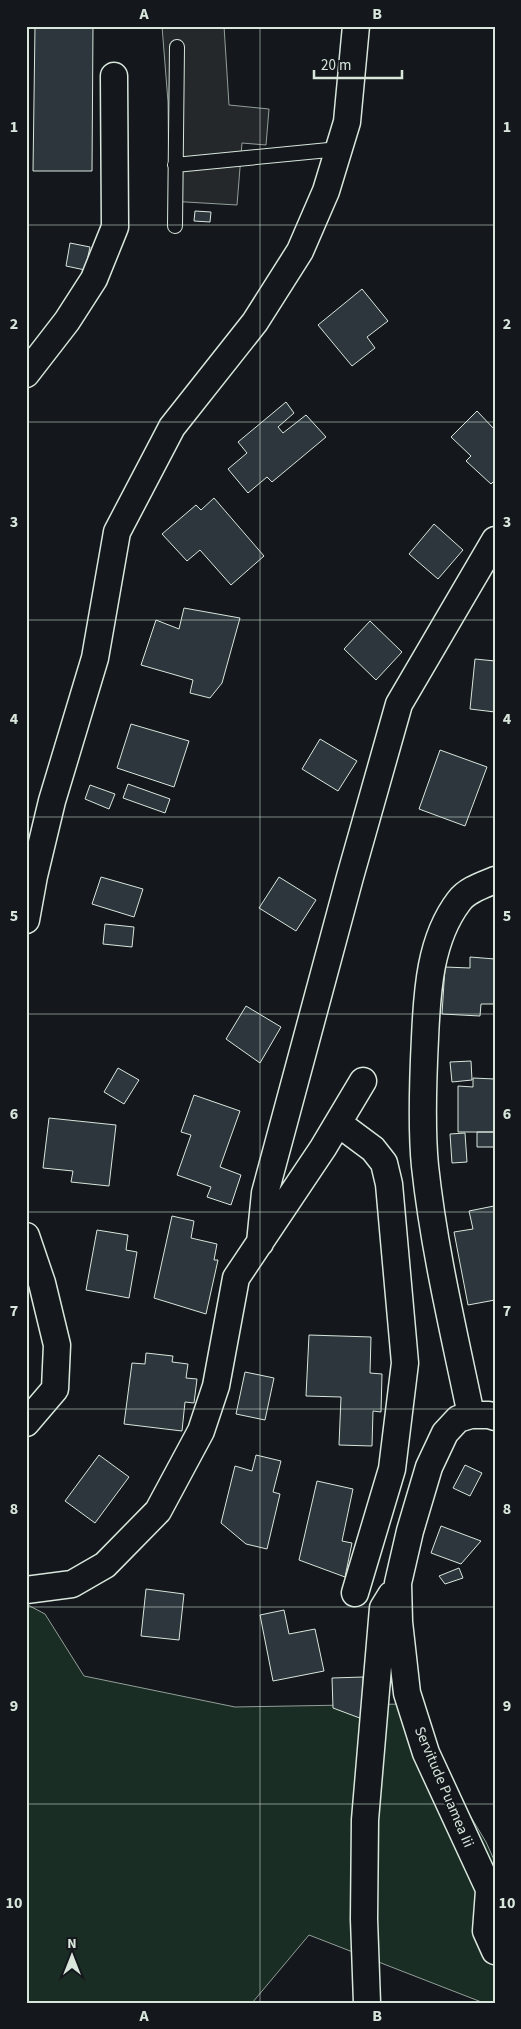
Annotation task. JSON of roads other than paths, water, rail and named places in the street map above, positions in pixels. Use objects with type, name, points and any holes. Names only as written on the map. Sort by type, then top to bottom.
[{"type":"street","points":[[26,920],[34,876],[52,801],[94,658],[117,532],[172,427],[255,322],[300,251],[326,191],[347,122],[354,73],[356,26]]},
{"type":"street","points":[[26,374],[67,320],[94,279],[114,227],[114,76]]},
{"type":"street","points":[[260,1243],[265,1193],[350,877],[400,704],[495,540]]},
{"type":"street","points":[[483,1416],[436,1246],[424,1164],[423,1075],[427,992],[442,929],[460,899],[479,886],[495,880]]},
{"type":"street","points":[[26,1590],[72,1584],[105,1565],[158,1511],[202,1431],[216,1386],[236,1278],[338,1123],[363,1081]]},
{"type":"street","points":[[338,1123],[373,1149],[384,1163],[389,1184],[405,1363],[392,1469],[355,1593]]},
{"type":"street","points":[[26,1236],[42,1283],[57,1345],[55,1389],[26,1423]]},
{"type":"street","name":"Servitude Puamea Iii","points":[[483,1416],[458,1419],[444,1434],[429,1467],[410,1531],[398,1583],[399,1622],[407,1693],[426,1753],[492,1897]]},
{"type":"street","points":[[367,2003],[364,1919],[365,1820],[383,1608],[398,1583]]},
{"type":"street","points":[[492,1897],[486,1931],[495,1951]]},
{"type":"lane","points":[[175,226],[177,47]]},
{"type":"lane","points":[[175,165],[339,148]]}]
